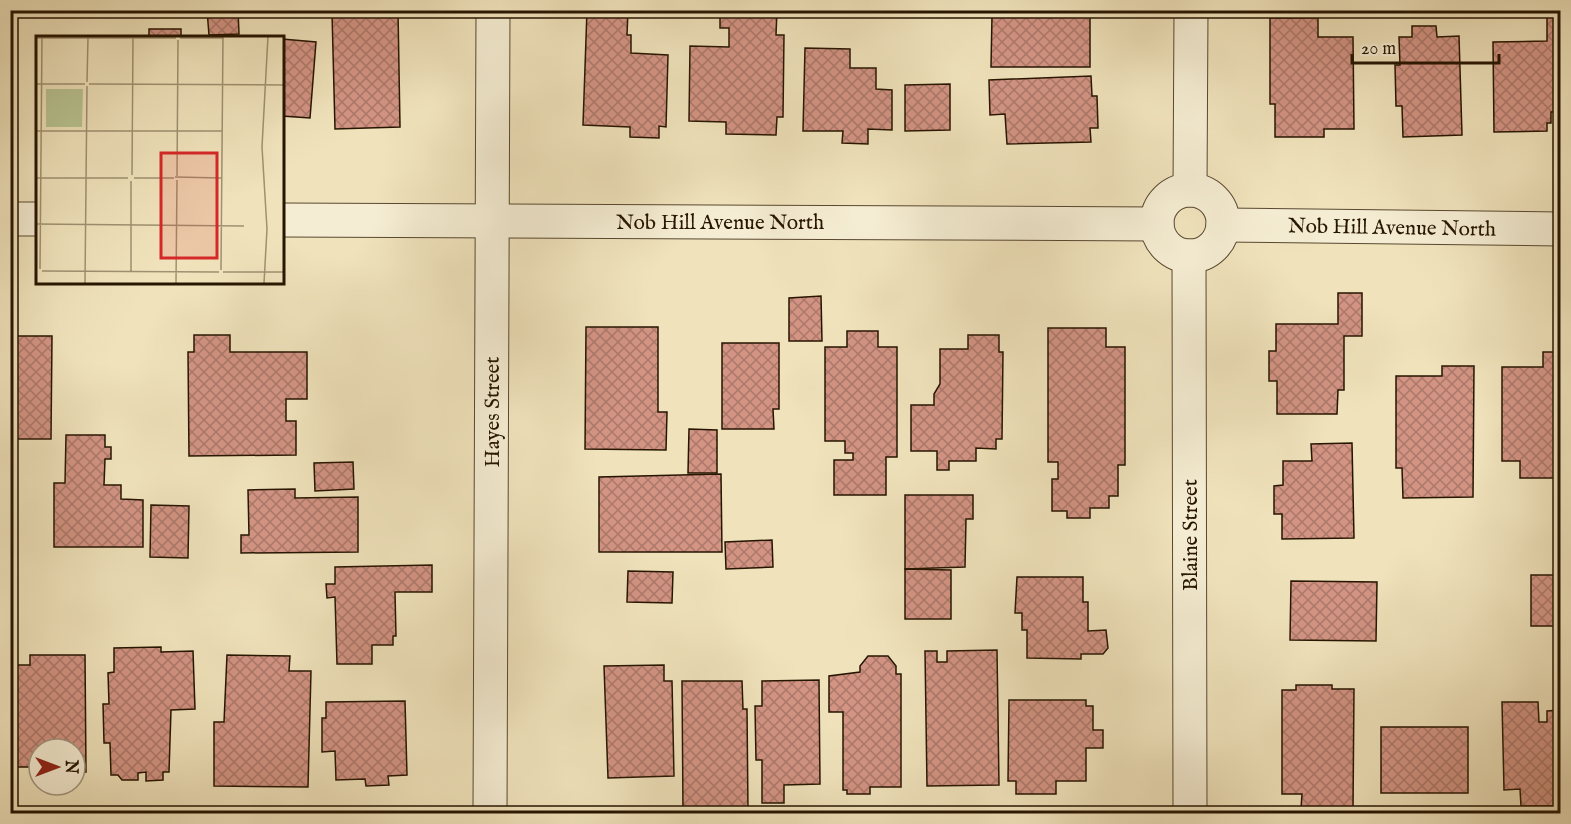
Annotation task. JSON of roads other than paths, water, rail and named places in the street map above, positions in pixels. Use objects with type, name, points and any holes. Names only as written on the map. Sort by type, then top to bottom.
[{"type":"street","name":"Hayes Street","points":[[490,813],[493,10]]},
{"type":"street","points":[[1190,190],[1191,10]]},
{"type":"street","points":[[1190,190],[1204,193],[1213,199],[1220,208],[1223,225],[1218,241],[1210,249],[1189,256],[1178,254],[1168,248],[1161,240],[1157,224],[1160,209],[1166,201],[1174,194],[1190,190]]},
{"type":"street","points":[[10,219],[36,219]]},
{"type":"street","name":"Nob Hill Avenue North","points":[[284,220],[1157,224]]},
{"type":"street","name":"Nob Hill Avenue North","points":[[1223,225],[1560,229]]},
{"type":"street","name":"Blaine Street","points":[[1189,256],[1190,813]]}]
